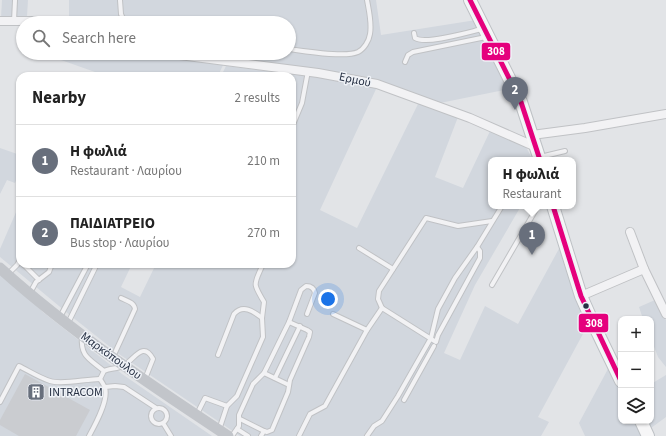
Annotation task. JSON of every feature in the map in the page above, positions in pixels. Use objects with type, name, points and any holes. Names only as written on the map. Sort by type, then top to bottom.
[{"type":"main road","points":[[470,0],[521,102],[532,134],[537,155]]},
{"type":"main road","points":[[555,209],[581,296],[599,327],[615,360],[618,370]]},
{"type":"main road","name":"Μαρκόπουλου","points":[[4,271],[64,321],[123,366],[196,415],[228,432]]},
{"type":"main road","points":[[642,424],[648,436]]},
{"type":"street","points":[[0,21],[14,21]]},
{"type":"street","name":"Ερμού","points":[[220,60],[308,71],[376,84],[470,118],[537,155]]},
{"type":"street","points":[[532,134],[585,128],[666,114]]},
{"type":"street","points":[[630,232],[644,269],[666,314]]},
{"type":"street","points":[[581,296],[644,269]]},
{"type":"lane","points":[[14,21],[15,0]]},
{"type":"lane","points":[[120,0],[122,16]]},
{"type":"lane","points":[[296,50],[342,54],[357,52],[364,46],[370,36],[371,26],[367,0]]},
{"type":"lane","points":[[414,33],[416,38],[424,41],[486,33]]},
{"type":"lane","points":[[404,62],[408,55],[413,52],[486,33]]},
{"type":"lane","points":[[281,72],[283,68]]},
{"type":"lane","points":[[296,118],[302,103],[308,71]]},
{"type":"lane","points":[[537,155],[565,151]]},
{"type":"lane","points":[[366,436],[374,426],[382,421],[410,375],[431,338],[438,309],[500,209]]},
{"type":"lane","points":[[492,285],[536,209]]},
{"type":"lane","points":[[477,247],[480,251],[480,258],[438,335],[436,342],[382,308],[378,299],[379,291],[426,218],[458,226],[492,221]]},
{"type":"lane","points":[[359,248],[393,269]]},
{"type":"lane","points":[[4,271],[16,266]]},
{"type":"lane","points":[[27,268],[39,280]]},
{"type":"lane","points":[[30,293],[39,280],[46,275],[50,268]]},
{"type":"lane","points":[[64,321],[86,268]]},
{"type":"lane","points":[[64,321],[95,268]]},
{"type":"lane","points":[[232,436],[228,432],[227,406],[237,396],[263,337],[262,318],[264,302],[256,291],[255,285],[261,268]]},
{"type":"lane","points":[[228,432],[239,426],[239,414],[253,384],[264,373],[289,322],[301,290],[306,286],[310,286],[314,289],[315,293],[307,314]]},
{"type":"lane","points":[[113,358],[135,309],[131,302],[121,298]]},
{"type":"lane","points":[[299,436],[310,414],[325,406],[367,330],[382,308]]},
{"type":"lane","points":[[218,355],[234,314],[238,310],[244,309],[253,311],[262,318]]},
{"type":"lane","points":[[333,314],[367,330]]},
{"type":"lane","points":[[240,419],[264,431],[267,432],[272,430],[290,380],[310,332],[289,322]]},
{"type":"lane","points":[[275,378],[300,326]]},
{"type":"lane","points":[[82,335],[81,346],[83,353],[104,371]]},
{"type":"lane","points":[[404,400],[434,346]]},
{"type":"lane","points":[[100,379],[104,371],[123,366],[138,352],[144,351],[151,354],[153,359],[144,381]]},
{"type":"lane","points":[[0,402],[19,366],[50,381],[59,382],[100,379]]},
{"type":"lane","points":[[264,373],[289,385]]},
{"type":"lane","points":[[410,375],[416,378]]},
{"type":"lane","points":[[89,436],[102,410],[105,387],[100,379]]},
{"type":"lane","points":[[105,387],[124,387],[156,408],[161,408],[166,411],[167,416],[163,423]]},
{"type":"lane","points":[[196,415],[205,398],[227,406]]},
{"type":"lane","points":[[156,408],[152,411],[151,419],[155,423],[163,423]]},
{"type":"lane","points":[[163,423],[172,436]]},
{"type":"lane","points":[[261,436],[264,431]]},
{"type":"lane","points":[[228,432],[248,436]]},
{"type":"shaded area","points":[[2,0],[28,0],[27,16],[1,18]]},
{"type":"shaded area","points":[[69,0],[376,0],[381,35],[476,20],[509,89],[440,103],[359,77],[251,60],[296,60],[296,16],[69,16]]},
{"type":"shaded area","points":[[61,60],[184,60],[223,65],[220,72],[95,72]]},
{"type":"shaded area","points":[[226,66],[275,72],[223,72]]},
{"type":"shaded area","points":[[296,75],[377,87],[320,210],[357,228],[419,102],[458,117],[435,177],[463,188],[491,129],[518,141],[518,144],[526,147],[531,157],[488,157],[488,209],[519,209],[475,285],[444,353],[460,360],[485,306],[518,324],[561,245],[590,325],[584,332],[538,417],[549,422],[541,436],[240,436],[119,354],[0,257],[0,249],[16,212],[16,268],[130,268],[121,287],[140,297],[154,268],[296,268]]},
{"type":"shaded area","points":[[0,148],[16,154],[16,181],[15,183],[7,180],[0,194]]},
{"type":"shaded area","points":[[0,273],[44,313],[122,374],[212,436],[0,436]]},
{"type":"shaded area","points":[[655,300],[666,320],[666,367],[658,357],[654,347],[654,316],[642,316],[639,307]]},
{"type":"shaded area","points":[[609,367],[618,386],[618,424],[636,424],[642,436],[585,436],[579,423]]},
{"type":"shaded area","points":[[666,375],[666,417],[651,428],[649,424],[654,424],[654,382]]},
{"type":"building","name":"INTRACOM","points":[[25,374],[90,410],[76,436],[19,436],[0,425],[0,420]]},
{"type":"transit line","name":"308","points":[[470,0],[521,102],[539,157]]},
{"type":"transit line","name":"308","points":[[554,209],[581,296],[618,375]]},
{"type":"place","name":"ΠΑΙΔΙΑΤΡΕΙΟ","points":[[515,110]]},
{"type":"place","name":"Η φωλιά","points":[[532,255]]},
{"type":"place","name":"INTRACOM","points":[[36,392]]}]
